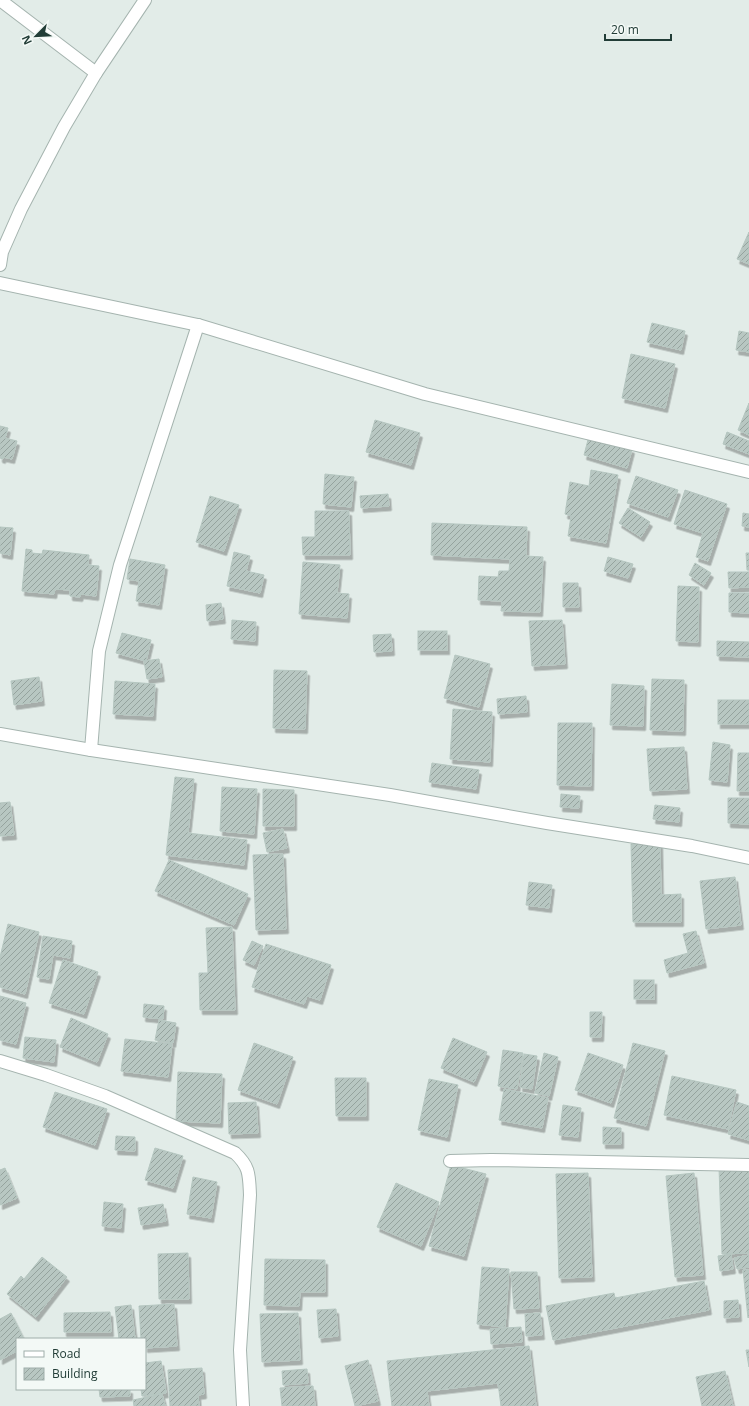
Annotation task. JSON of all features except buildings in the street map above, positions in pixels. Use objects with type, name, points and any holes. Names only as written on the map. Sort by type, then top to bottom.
[{"type":"street","points":[[0,0],[96,73]]},
{"type":"street","points":[[0,265],[2,252],[21,209],[64,127],[96,73],[146,0]]},
{"type":"street","points":[[0,282],[198,325],[425,394],[749,472]]},
{"type":"street","points":[[91,750],[99,651],[120,565],[198,325]]},
{"type":"street","points":[[0,734],[91,750],[390,795],[547,823],[692,846],[749,858]]},
{"type":"street","points":[[0,1061],[46,1075],[105,1096],[235,1153],[244,1161],[249,1175],[250,1195],[240,1350],[243,1406]]},
{"type":"street","points":[[450,1161],[491,1160],[749,1165]]}]
